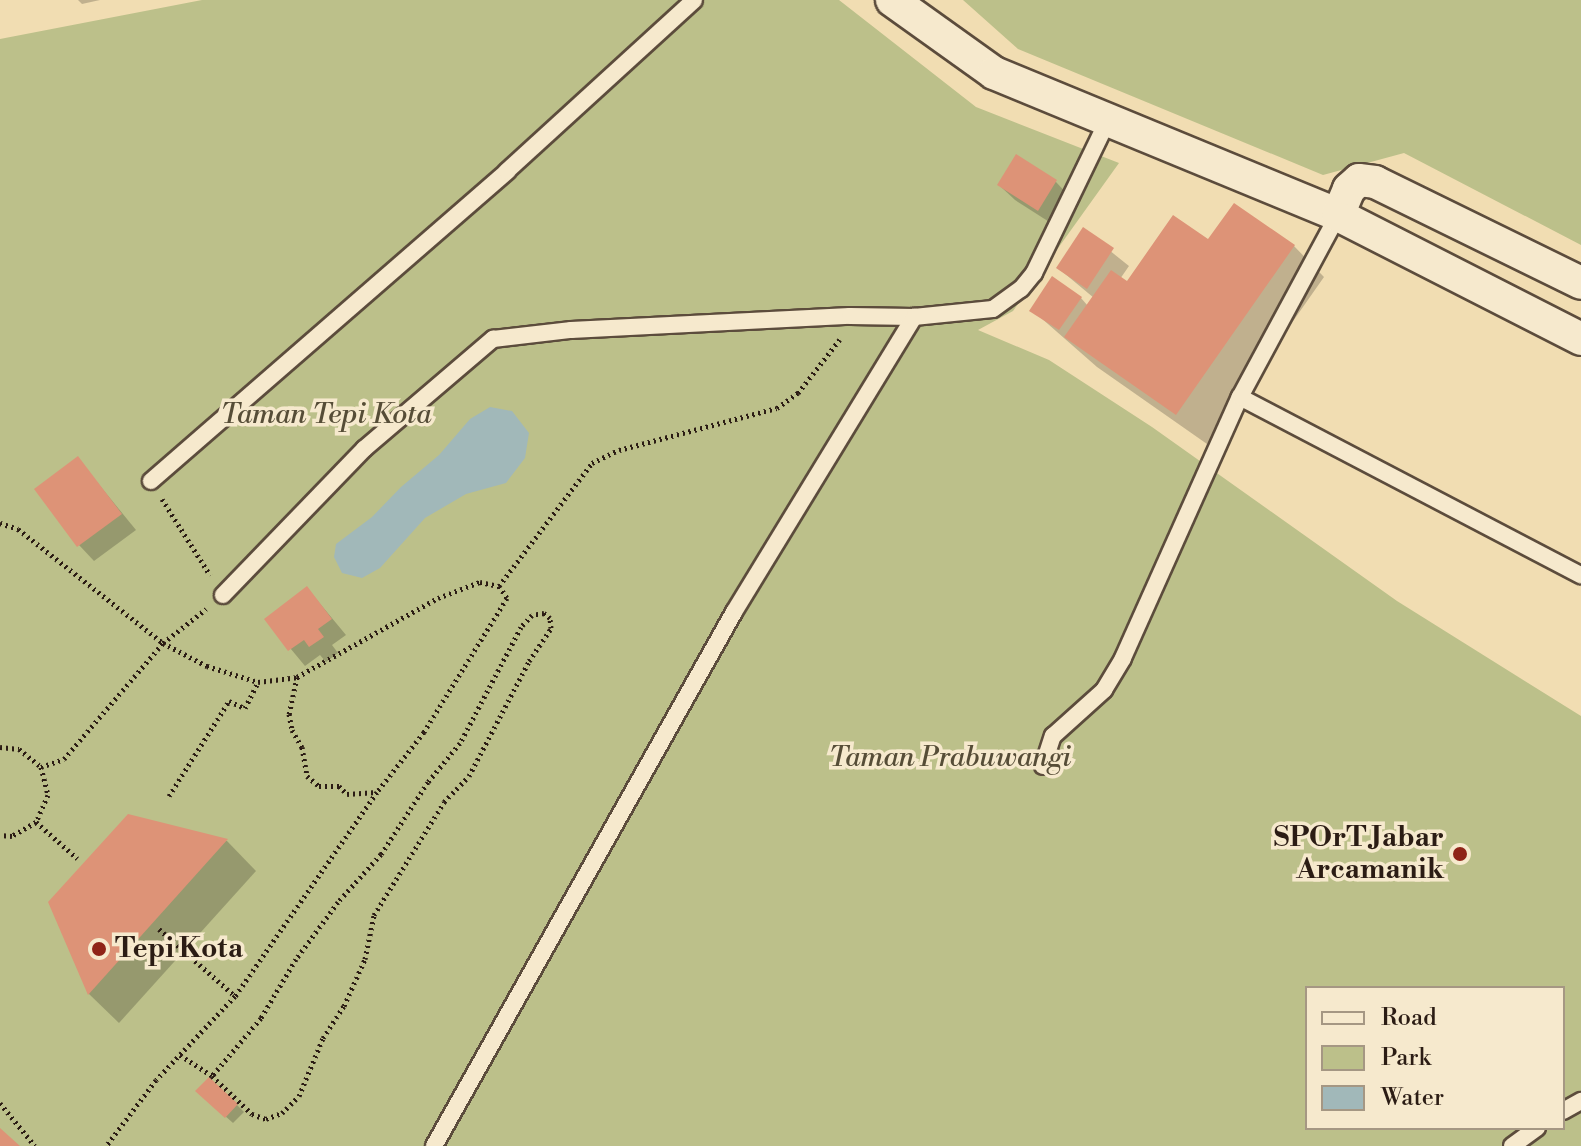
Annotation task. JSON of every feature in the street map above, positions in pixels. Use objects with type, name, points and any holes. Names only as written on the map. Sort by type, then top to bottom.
[{"type":"street","points":[[892,0],[994,73],[1338,215],[1581,339]]},
{"type":"street","points":[[1338,215],[1349,189],[1359,180],[1375,182],[1581,283]]},
{"type":"lane","points":[[151,481],[507,171],[694,0]]},
{"type":"lane","points":[[223,595],[364,449],[493,339],[571,330],[850,316],[914,317],[993,309],[1021,289],[1034,273],[1107,122]]},
{"type":"lane","points":[[1043,766],[1053,736],[1104,690],[1123,658],[1240,397],[1338,215]]},
{"type":"lane","points":[[434,1146],[734,612],[914,317]]},
{"type":"lane","points":[[1240,397],[1581,575]]},
{"type":"lane","points":[[1512,1146],[1534,1130]]},
{"type":"path","points":[[499,586],[592,463],[619,450],[777,408],[798,393],[817,371],[850,316]]},
{"type":"path","points":[[41,767],[64,759],[163,643],[223,595],[151,481]]},
{"type":"path","points":[[0,523],[18,529],[163,643],[207,666],[258,682],[297,677],[438,598],[480,582],[499,586],[507,598],[424,732],[377,792],[235,996],[180,1055],[106,1146]]},
{"type":"path","points":[[180,1055],[212,1076],[252,1114],[266,1119],[282,1113],[299,1096],[323,1038],[344,1006],[365,959],[374,915],[444,802],[469,776],[522,675],[551,628],[550,618],[544,613],[532,615],[521,627],[460,743],[428,782],[381,854],[338,902],[296,959],[261,1018],[212,1076]]},
{"type":"path","points":[[297,677],[289,714],[292,730],[302,747],[307,776],[319,786],[339,786],[347,794],[377,792]]},
{"type":"path","points":[[169,796],[229,701],[245,708],[258,682]]},
{"type":"path","points":[[0,747],[19,749],[41,767],[48,795],[36,822],[12,836],[0,835]]},
{"type":"path","points":[[36,822],[77,858]]},
{"type":"path","points":[[159,929],[235,996]]},
{"type":"path","points":[[0,1103],[35,1146]]},
{"type":"green space","points":[[202,0],[839,0],[976,107],[1119,163],[1013,311],[978,330],[1049,360],[1152,427],[1397,601],[1581,716],[1581,1146],[0,1146],[0,39]]},
{"type":"green space","points":[[963,0],[1581,0],[1581,245],[1404,153],[1323,175],[1018,49]]},
{"type":"water","points":[[490,407],[512,411],[529,433],[525,458],[506,483],[466,494],[425,518],[380,568],[362,578],[342,573],[334,557],[336,544],[372,517],[439,455],[470,419]]},
{"type":"building","points":[[1016,154],[1057,180],[1038,211],[997,185]]},
{"type":"building","points":[[1234,203],[1295,245],[1176,415],[1064,337],[1111,270],[1127,281],[1173,215],[1208,239]]},
{"type":"building","points":[[1083,227],[1114,248],[1087,289],[1056,268]]},
{"type":"building","points":[[1052,276],[1082,297],[1059,330],[1029,311]]},
{"type":"building","points":[[78,456],[122,514],[77,547],[34,489]]},
{"type":"building","points":[[307,586],[332,619],[318,629],[324,637],[309,647],[304,640],[288,651],[264,619]]},
{"type":"building","name":"Tepi Kota","points":[[128,814],[228,839],[88,995],[48,902]]},
{"type":"building","points":[[209,1077],[238,1104],[225,1118],[195,1091]]},
{"type":"building","points":[[0,1128],[20,1146],[0,1146]]},
{"type":"place","name":"SPOrT Jabar Arcamanik","points":[[1460,854]]},
{"type":"place","name":"Tepi Kota","points":[[99,949]]},
{"type":"park label","name":"Taman Tepi Kota","points":[[326,415]]},
{"type":"park label","name":"Taman Prabuwangi","points":[[950,758]]}]
